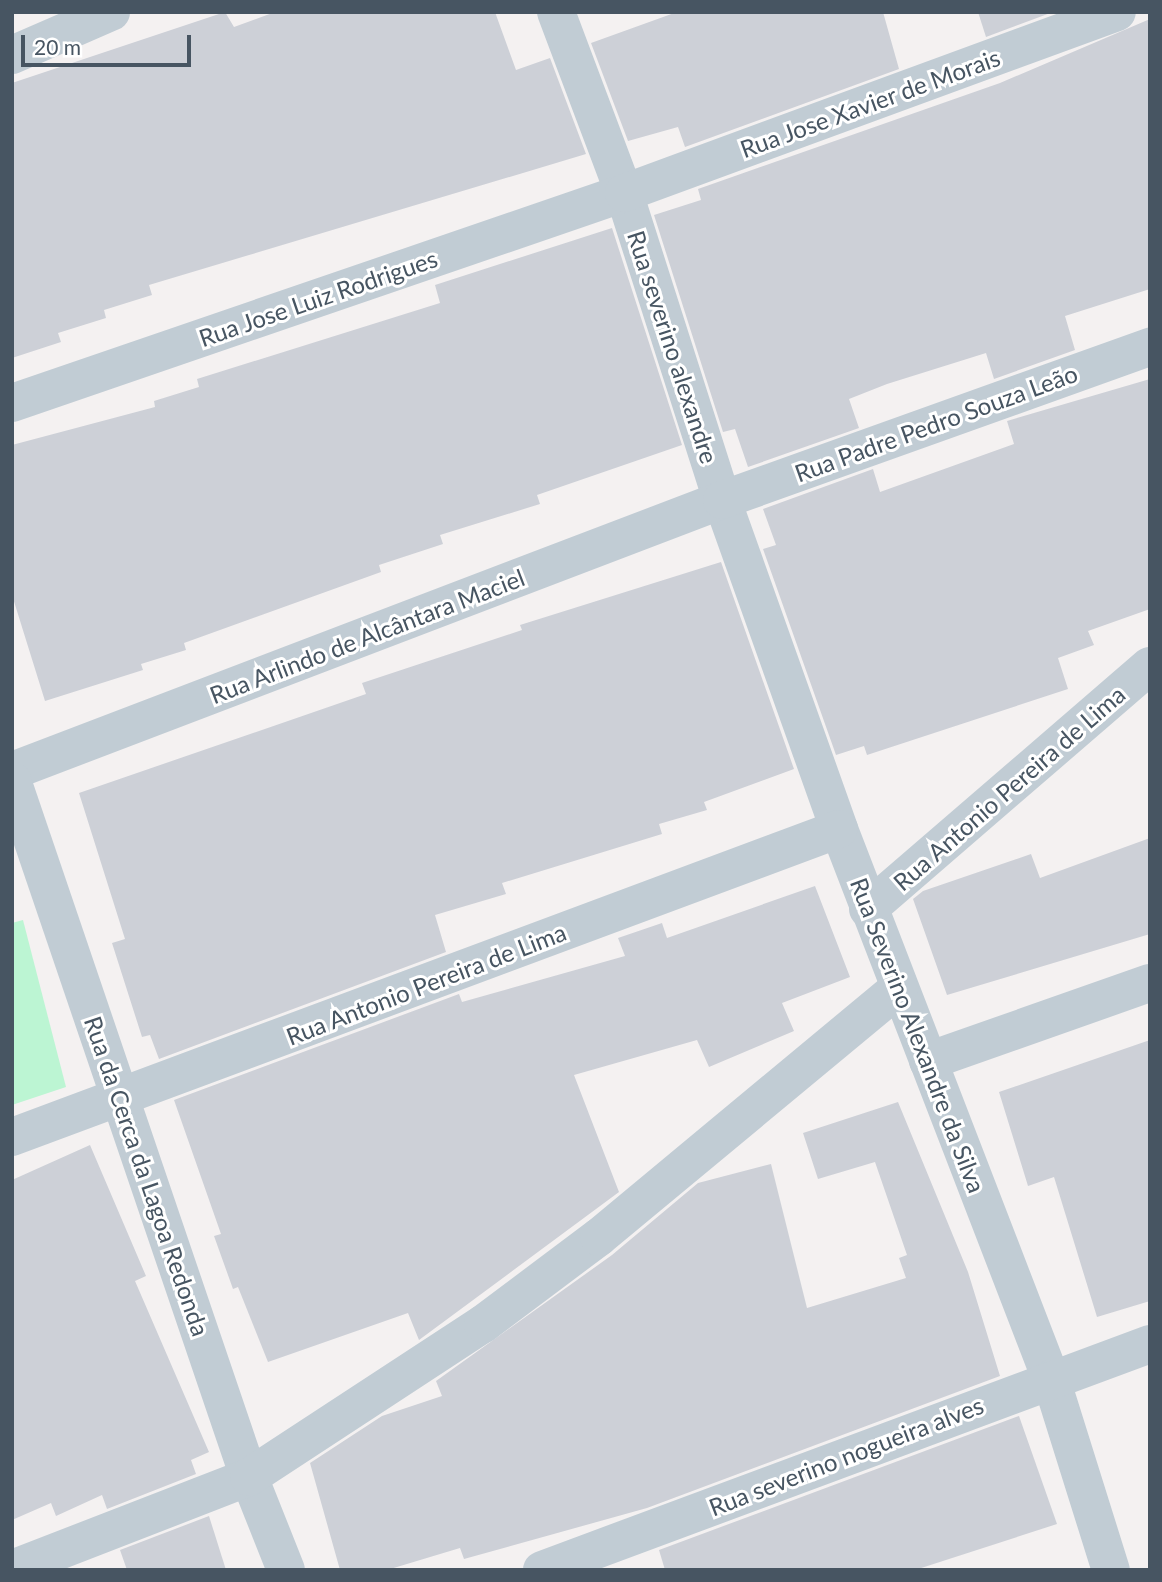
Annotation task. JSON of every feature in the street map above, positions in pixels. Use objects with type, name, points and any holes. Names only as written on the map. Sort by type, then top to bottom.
[{"type":"street","points":[[12,55],[111,12]]},
{"type":"street","points":[[556,12],[624,193]]},
{"type":"street","name":"Rua Jose Xavier de Morais","points":[[624,193],[1117,12]]},
{"type":"street","name":"Rua Jose Luiz Rodrigues","points":[[12,403],[624,193]]},
{"type":"street","name":"Rua severino alexandre","points":[[624,193],[722,500]]},
{"type":"street","name":"Rua Padre Pedro Souza Leão","points":[[722,500],[1150,347]]},
{"type":"street","name":"Rua Arlindo de Alcântara Maciel","points":[[12,771],[722,500]]},
{"type":"street","name":"Rua Severino Alexandre da Silva","points":[[722,500],[868,909],[1051,1379],[1111,1570]]},
{"type":"street","name":"Rua Antonio Pereira de Lima","points":[[868,909],[1150,666]]},
{"type":"street","name":"Rua da Cerca da Lagoa Redonda","points":[[12,780],[249,1477],[286,1570]]},
{"type":"street","name":"Rua Antonio Pereira de Lima","points":[[12,1137],[839,829]]},
{"type":"street","points":[[928,1061],[1150,983]]},
{"type":"street","points":[[12,1569],[249,1477],[546,1277],[899,988]]},
{"type":"street","name":"Rua severino nogueira alves","points":[[542,1570],[1150,1344]]},
{"type":"green space","points":[[23,920],[66,1087],[12,1105],[12,923]]},
{"type":"building","points":[[225,12],[234,27],[275,12],[495,12],[516,70],[550,58],[586,154],[149,285],[152,295],[104,310],[106,318],[58,333],[61,342],[12,358],[12,83]]},
{"type":"building","points":[[677,12],[883,12],[899,69],[685,147],[678,127],[628,141],[591,43]]},
{"type":"building","points":[[978,12],[1053,12],[986,37]]},
{"type":"building","points":[[1150,19],[1150,289],[1065,316],[1075,350],[994,379],[986,353],[887,384],[849,399],[859,428],[748,467],[735,429],[723,432],[654,215],[701,200],[698,189],[1000,83]]},
{"type":"building","points":[[612,228],[682,445],[537,495],[540,504],[440,535],[443,544],[379,565],[381,572],[184,643],[186,650],[141,664],[143,670],[45,701],[12,595],[12,445],[155,407],[154,401],[199,387],[197,379],[440,303],[435,285]]},
{"type":"building","points":[[1150,379],[1150,609],[1088,631],[1094,645],[1058,658],[1068,689],[867,755],[864,746],[836,755],[763,549],[776,545],[763,509],[873,469],[880,492],[1014,444],[1007,421]]},
{"type":"building","points":[[721,562],[794,769],[704,802],[707,810],[659,824],[662,834],[502,883],[506,894],[435,915],[446,952],[159,1059],[150,1035],[142,1037],[112,943],[125,939],[79,793],[366,694],[362,683],[522,630],[520,625]]},
{"type":"building","points":[[1150,838],[1150,934],[947,995],[913,899],[923,891],[1031,854],[1040,878]]},
{"type":"building","points":[[815,886],[850,977],[782,1003],[794,1031],[709,1067],[697,1040],[574,1075],[619,1192],[419,1340],[408,1313],[268,1362],[238,1287],[233,1289],[214,1236],[221,1234],[174,1100],[459,994],[462,1002],[625,956],[618,938],[662,923],[667,938]]},
{"type":"building","points":[[1150,1040],[1150,1301],[1097,1317],[1054,1177],[1028,1186],[999,1092]]},
{"type":"building","points":[[898,1102],[968,1272],[1000,1376],[647,1508],[464,1559],[460,1548],[387,1570],[340,1570],[310,1463],[382,1416],[442,1396],[436,1381],[612,1255],[698,1183],[771,1164],[807,1308],[906,1278],[899,1258],[907,1255],[875,1162],[818,1179],[803,1133]]},
{"type":"building","points":[[90,1145],[146,1276],[135,1281],[209,1452],[191,1460],[196,1474],[107,1509],[102,1495],[56,1516],[51,1503],[12,1520],[12,1180]]},
{"type":"building","points":[[1019,1416],[1057,1524],[915,1570],[665,1570],[659,1550]]},
{"type":"building","points":[[209,1516],[226,1570],[127,1570],[120,1550]]}]
